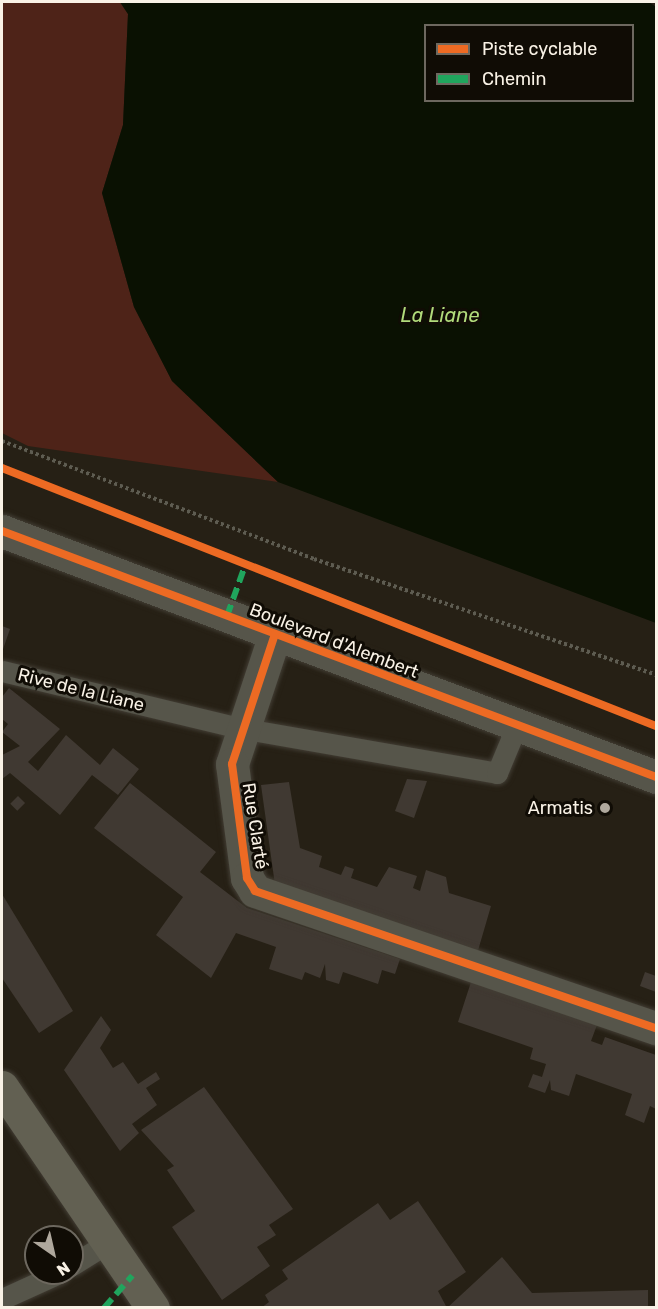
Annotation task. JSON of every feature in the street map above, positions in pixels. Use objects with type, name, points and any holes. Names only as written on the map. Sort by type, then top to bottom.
[{"type":"main road","points":[[2,1087],[153,1308]]},
{"type":"street","name":"Boulevard d'Alembert","points":[[2,531],[657,777]]},
{"type":"street","name":"Rue Clarté","points":[[275,634],[240,728],[232,781],[247,878],[261,896],[657,1029]]},
{"type":"lane","name":"Rive de la Liane","points":[[2,671],[240,728],[497,773],[517,725]]},
{"type":"lane","points":[[84,1258],[109,1242]]},
{"type":"lane","points":[[2,1299],[33,1285]]},
{"type":"path","points":[[2,441],[314,559],[657,675]]},
{"type":"shaded area","points":[[2,2],[120,2],[128,14],[123,125],[102,193],[134,307],[172,381],[278,482],[28,446],[2,433]]},
{"type":"water","name":"La Liane","points":[[120,2],[649,2],[656,7],[656,623],[278,482],[172,381],[134,307],[102,193],[123,125],[128,14]]},
{"type":"building","points":[[2,626],[10,629],[2,652]]},
{"type":"building","points":[[9,688],[60,729],[28,762],[38,771],[66,735],[100,765],[113,748],[139,769],[118,795],[92,775],[60,815],[10,773],[2,779],[2,755],[20,746],[2,732],[8,724],[2,719],[2,697]]},
{"type":"building","points":[[407,779],[427,781],[414,818],[395,811]]},
{"type":"building","points":[[289,782],[300,848],[322,856],[319,867],[341,875],[345,866],[354,869],[351,878],[377,887],[389,867],[417,876],[413,888],[420,891],[426,870],[446,877],[449,893],[491,906],[477,954],[275,885],[261,785]]},
{"type":"building","points":[[130,783],[216,852],[200,872],[247,908],[400,959],[395,974],[382,970],[378,984],[343,972],[339,984],[326,980],[325,964],[320,978],[305,972],[302,980],[269,969],[276,947],[236,933],[211,978],[156,935],[183,897],[94,828]]},
{"type":"building","points":[[18,796],[25,803],[17,811],[10,804]]},
{"type":"building","points":[[2,894],[73,1011],[39,1033],[2,978]]},
{"type":"building","points":[[645,972],[656,976],[656,992],[640,986]]},
{"type":"building","points":[[471,982],[597,1025],[591,1041],[602,1045],[605,1037],[656,1055],[656,1109],[650,1106],[644,1123],[625,1115],[632,1094],[576,1074],[569,1096],[551,1090],[550,1080],[545,1093],[528,1087],[533,1074],[542,1077],[546,1064],[530,1059],[533,1048],[458,1022]]},
{"type":"building","points":[[101,1016],[111,1030],[100,1048],[113,1068],[123,1062],[138,1084],[156,1072],[160,1079],[146,1088],[157,1105],[132,1124],[139,1133],[120,1151],[64,1070]]},
{"type":"building","points":[[204,1087],[293,1209],[269,1225],[276,1235],[257,1247],[270,1266],[222,1300],[172,1227],[195,1211],[167,1170],[174,1166],[141,1130]]},
{"type":"building","points":[[418,1201],[466,1272],[438,1291],[447,1308],[261,1308],[269,1302],[265,1295],[288,1279],[282,1270],[378,1203],[390,1220]]},
{"type":"building","points":[[502,1257],[532,1293],[648,1290],[648,1308],[447,1308]]},
{"type":"marked path","points":[[227,616],[246,563]]},
{"type":"marked path","points":[[104,1308],[132,1276]]},
{"type":"cycle path","points":[[2,468],[656,726]]},
{"type":"cycle path","points":[[2,531],[656,777]]},
{"type":"cycle path","points":[[275,634],[232,764],[247,878],[255,891],[656,1028]]},
{"type":"place","name":"Armatis","points":[[605,808]]}]
